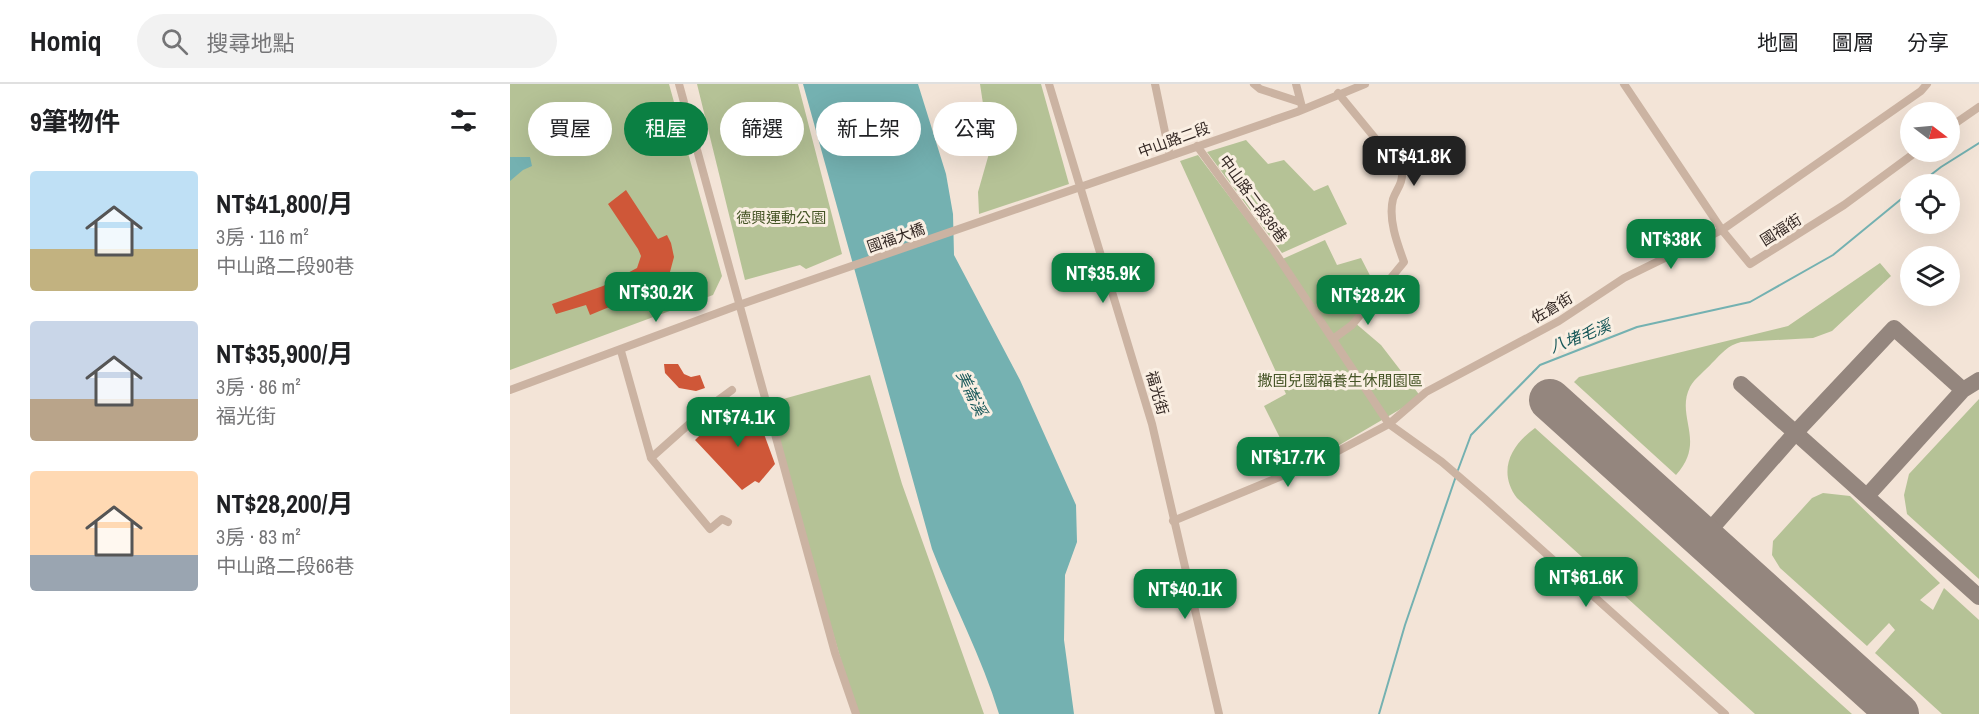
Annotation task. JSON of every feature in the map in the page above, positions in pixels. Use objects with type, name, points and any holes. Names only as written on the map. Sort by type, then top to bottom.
[{"type":"street","points":[[679,84],[835,653],[856,714]]},
{"type":"street","name":"福光街","points":[[1049,84],[1083,188],[1152,424],[1173,521],[1195,602],[1219,714]]},
{"type":"street","points":[[1155,84],[1170,156]]},
{"type":"street","points":[[1254,84],[1260,89],[1302,105]]},
{"type":"street","points":[[1296,84],[1302,105]]},
{"type":"street","name":"中山路二段","points":[[991,219],[1083,188],[1302,105],[1365,84]]},
{"type":"street","name":"國福街","points":[[1624,84],[1722,230],[1750,264],[1809,228],[1902,162]]},
{"type":"street","name":"佐倉街","points":[[1173,521],[1323,459],[1389,424],[1426,392],[1559,321],[1624,278],[1722,230],[1921,91],[1927,84]]},
{"type":"street","points":[[1333,339],[1352,325],[1404,262],[1394,234],[1393,200],[1402,181],[1402,171],[1338,93]]},
{"type":"street","points":[[1960,120],[1979,107]]},
{"type":"street","name":"中山路二段36巷","points":[[1197,146],[1274,251],[1389,424],[1442,462],[1725,714]]},
{"type":"street","name":"國福大橋","points":[[510,390],[621,351],[739,305],[991,219]]},
{"type":"street","points":[[621,351],[651,458],[710,529],[722,519],[728,522]]},
{"type":"street","points":[[651,458],[706,409],[732,390]]},
{"type":"green space","points":[[510,84],[669,84],[674,102],[624,102],[624,156],[689,156],[722,276],[713,295],[510,370]]},
{"type":"green space","name":"德興運動公園","points":[[697,84],[798,84],[803,102],[720,102],[720,156],[804,156],[804,107],[842,254],[806,269],[800,265],[745,280],[708,129],[708,102],[701,102]]},
{"type":"green space","points":[[980,84],[1041,84],[1069,184],[979,214],[978,192],[988,156],[1017,156],[1017,102],[983,102]]},
{"type":"green space","points":[[1246,140],[1268,164],[1284,160],[1314,191],[1328,185],[1347,224],[1282,253],[1207,152]]},
{"type":"green space","name":"撒固兒國福養生休閒園區","points":[[1198,155],[1278,261],[1325,240],[1337,265],[1361,258],[1378,291],[1354,322],[1381,345],[1421,397],[1319,457],[1280,438],[1264,406],[1286,394],[1180,161]]},
{"type":"green space","points":[[1880,263],[1891,276],[1832,331],[1813,338],[1736,343],[1725,350],[1697,378],[1686,398],[1689,451],[1685,463],[1676,475],[1574,382],[1579,377],[1788,326]]},
{"type":"green space","points":[[870,375],[902,484],[984,714],[857,714],[765,404]]},
{"type":"green space","points":[[1979,399],[1979,579],[1907,514],[1904,495],[1909,474]]},
{"type":"green space","points":[[1535,428],[1852,714],[1755,714],[1517,498],[1508,478],[1510,459],[1519,442]]},
{"type":"green space","points":[[1823,493],[1850,496],[1940,583],[1920,600],[1933,610],[1944,588],[1979,620],[1979,714],[1942,714],[1875,653],[1895,630],[1889,623],[1867,646],[1780,568],[1772,555],[1773,541],[1812,498]]},
{"type":"water","name":"美崙溪","points":[[803,84],[918,84],[933,132],[933,156],[940,156],[946,174],[953,214],[954,255],[1020,380],[1076,505],[1077,542],[1065,575],[1064,640],[1074,714],[999,714],[984,672],[932,549],[823,156],[921,156],[921,102],[816,102],[816,131]]},
{"type":"water","points":[[510,157],[530,157],[532,166],[510,181]]},
{"type":"building","points":[[626,190],[658,239],[667,235],[671,243],[674,257],[667,283],[647,300],[643,293],[590,315],[586,305],[556,314],[552,304],[603,286],[637,268],[641,256],[638,249],[608,204]]},
{"type":"building","points":[[664,364],[678,364],[684,374],[691,377],[700,375],[705,388],[696,391],[679,388],[665,373]]},
{"type":"building","points":[[723,413],[737,413],[751,421],[754,419],[767,431],[764,434],[775,464],[759,483],[755,481],[742,490],[695,440]]},
{"type":"waterway","name":"八堵毛溪","points":[[1932,174],[1979,143]]},
{"type":"waterway","name":"八堵毛溪","points":[[1458,470],[1471,435],[1540,365],[1637,327],[1750,302],[1833,255],[1900,200]]},
{"type":"waterway","name":"八堵毛溪","points":[[1379,714],[1405,625],[1456,476]]},
{"type":"taxiway","points":[[1703,538],[1796,432],[1894,328],[1963,390]]},
{"type":"taxiway","points":[[1867,496],[1963,390],[1979,380]]},
{"type":"taxiway","points":[[1741,384],[1979,597]]},
{"type":"runway","points":[[1550,400],[1898,714]]}]
